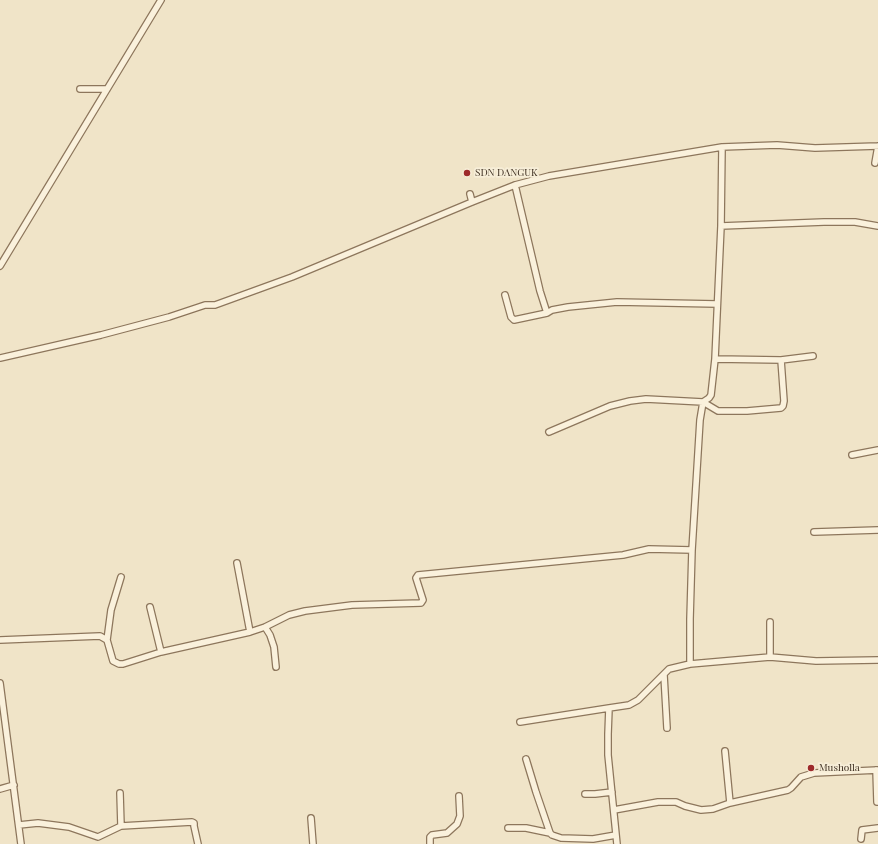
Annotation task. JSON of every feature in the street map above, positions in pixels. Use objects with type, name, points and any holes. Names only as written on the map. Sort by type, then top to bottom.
[{"type":"street","points":[[0,266],[161,0]]},
{"type":"street","points":[[80,89],[107,89]]},
{"type":"street","points":[[0,358],[101,335],[170,317],[204,305],[215,305],[292,277],[515,185],[549,176],[722,147],[777,145],[815,148],[878,146],[875,163]]},
{"type":"street","points":[[690,664],[692,550],[700,420],[703,402],[711,395],[715,359],[721,226],[722,147]]},
{"type":"street","points":[[515,185],[540,291],[547,313]]},
{"type":"street","points":[[470,194],[472,202]]},
{"type":"street","points":[[721,226],[824,222],[856,222],[878,226]]},
{"type":"street","points":[[505,295],[511,317],[514,320],[568,307],[617,302],[717,304]]},
{"type":"street","points":[[715,359],[781,360],[813,356]]},
{"type":"street","points":[[549,432],[610,406],[630,401],[646,400],[703,402],[718,411],[747,411],[782,408],[784,401],[781,360]]},
{"type":"street","points":[[852,456],[878,450]]},
{"type":"street","points":[[814,532],[878,530]]},
{"type":"street","points":[[121,577],[111,610],[107,640],[113,661],[119,664],[161,652],[250,632],[265,627],[289,615],[305,611],[352,605],[422,603],[423,600],[416,578],[418,575],[623,554],[649,549],[692,550]]},
{"type":"street","points":[[237,563],[250,632]]},
{"type":"street","points":[[150,607],[161,652]]},
{"type":"street","points":[[770,622],[770,657]]},
{"type":"street","points":[[265,627],[270,635],[274,647],[276,667]]},
{"type":"street","points":[[0,640],[100,636],[107,640]]},
{"type":"street","points":[[520,722],[629,705],[638,700],[669,669],[690,664],[770,657],[816,660],[878,660]]},
{"type":"street","points":[[664,675],[667,728]]},
{"type":"street","points":[[0,683],[3,725],[14,785],[20,825],[21,844]]},
{"type":"street","points":[[610,708],[608,734],[612,792],[618,844]]},
{"type":"street","points":[[725,751],[730,803]]},
{"type":"street","points":[[526,759],[550,833]]},
{"type":"street","points":[[614,810],[658,802],[676,802],[701,810],[713,809],[730,803],[788,790],[801,777],[814,773],[877,770],[877,802]]},
{"type":"street","points":[[0,789],[14,785]]},
{"type":"street","points":[[585,794],[612,792]]},
{"type":"street","points":[[120,793],[121,826]]},
{"type":"street","points":[[430,844],[430,837],[432,835],[447,833],[457,824],[460,816],[459,796]]},
{"type":"street","points":[[311,818],[313,844]]},
{"type":"street","points":[[20,825],[38,823],[68,827],[98,837],[121,826],[192,822],[194,823],[198,844]]},
{"type":"street","points":[[508,828],[526,828],[550,833],[561,838],[593,839],[616,835]]},
{"type":"street","points":[[861,839],[862,830],[878,828]]},
{"type":"place","name":"SDN DANGUK","points":[[467,173]]},
{"type":"place","name":"Musholla","points":[[811,768]]}]
